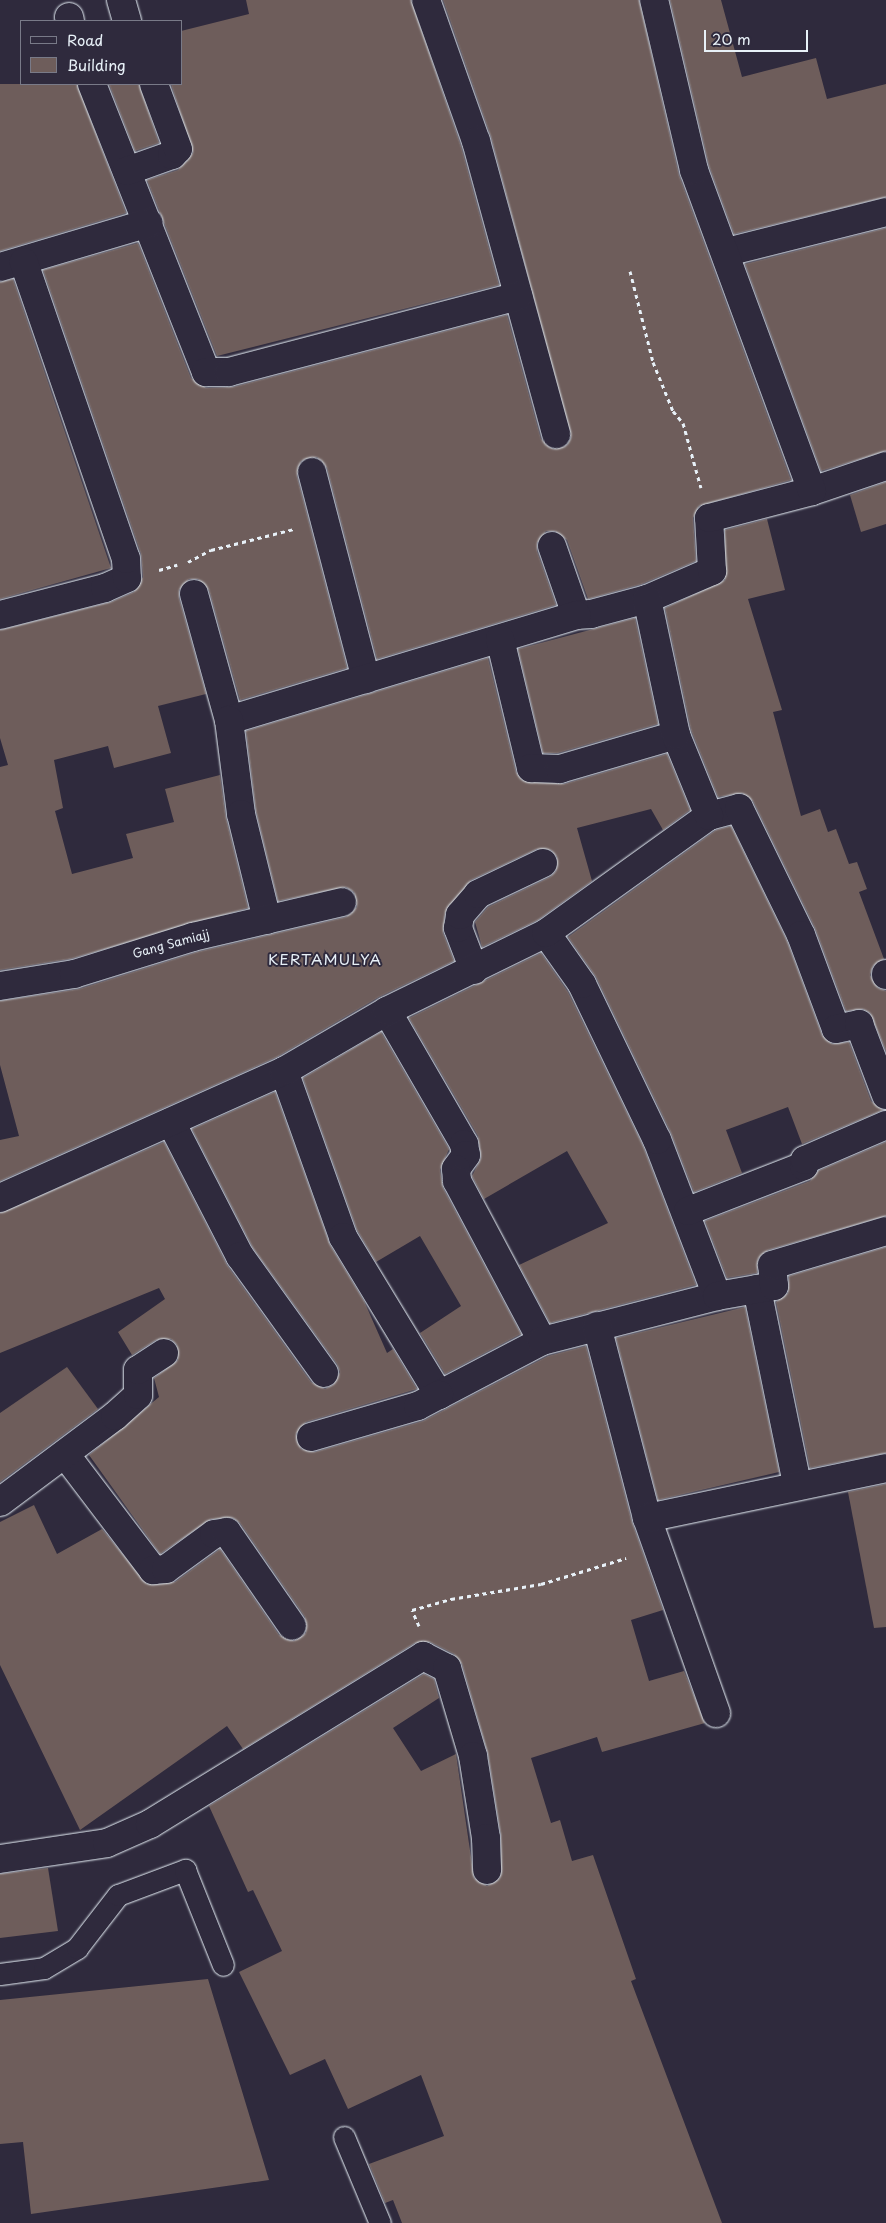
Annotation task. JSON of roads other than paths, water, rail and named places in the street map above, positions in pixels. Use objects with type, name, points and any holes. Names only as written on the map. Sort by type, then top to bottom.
[{"type":"street","points":[[121,0],[127,20]]},
{"type":"street","points":[[426,0],[476,141],[556,434]]},
{"type":"street","points":[[654,0],[694,170],[727,252],[812,491]]},
{"type":"street","points":[[92,85],[149,223],[201,364],[206,372],[217,374],[518,296]]},
{"type":"street","points":[[127,171],[172,155],[178,149],[154,85]]},
{"type":"street","points":[[727,252],[886,212]]},
{"type":"street","points":[[0,615],[105,588],[127,578],[126,559],[12,265],[149,223]]},
{"type":"street","points":[[229,720],[576,615],[646,599],[712,571],[709,518],[812,491],[886,466]]},
{"type":"street","points":[[312,472],[366,679]]},
{"type":"street","points":[[552,546],[576,615]]},
{"type":"street","points":[[194,594],[229,720],[241,814],[267,920]]},
{"type":"street","points":[[646,599],[676,735],[709,816]]},
{"type":"street","points":[[500,638],[531,768],[560,770],[676,735]]},
{"type":"street","points":[[0,1198],[284,1071],[387,1011],[474,970],[546,933],[709,816],[739,808],[801,934],[836,1029],[859,1024],[886,1095]]},
{"type":"street","points":[[474,970],[458,928],[460,915],[478,894],[543,864]]},
{"type":"street","name":"Gang Samiajj","points":[[0,986],[74,974],[124,956],[342,902]]},
{"type":"street","points":[[546,933],[582,984],[688,1211],[717,1296]]},
{"type":"street","points":[[387,1011],[464,1144],[466,1155],[456,1169],[457,1182],[542,1342]]},
{"type":"street","points":[[284,1071],[343,1237],[439,1395]]},
{"type":"street","points":[[171,1122],[240,1256],[324,1374]]},
{"type":"street","points":[[688,1211],[804,1166],[805,1160],[886,1126]]},
{"type":"street","points":[[311,1437],[418,1406],[542,1342],[717,1296],[774,1286],[772,1265],[886,1231]]},
{"type":"street","points":[[757,1289],[797,1484]]},
{"type":"street","points":[[597,1326],[648,1522],[716,1713]]},
{"type":"street","points":[[0,1502],[65,1454],[138,1395],[138,1370],[164,1353]]},
{"type":"street","points":[[65,1454],[153,1570],[166,1568],[214,1534],[227,1532],[292,1626]]},
{"type":"street","points":[[648,1522],[797,1484],[886,1468]]},
{"type":"street","points":[[0,1859],[107,1843],[150,1824],[423,1656],[441,1662],[450,1677],[473,1756],[486,1838],[487,1870]]},
{"type":"lane","points":[[0,1974],[44,1968],[77,1948],[118,1895],[185,1870],[223,1965]]},
{"type":"lane","points":[[344,2137],[380,2223]]},
{"type":"district","name":"KERTAMULYA","points":[[325,959]]}]
